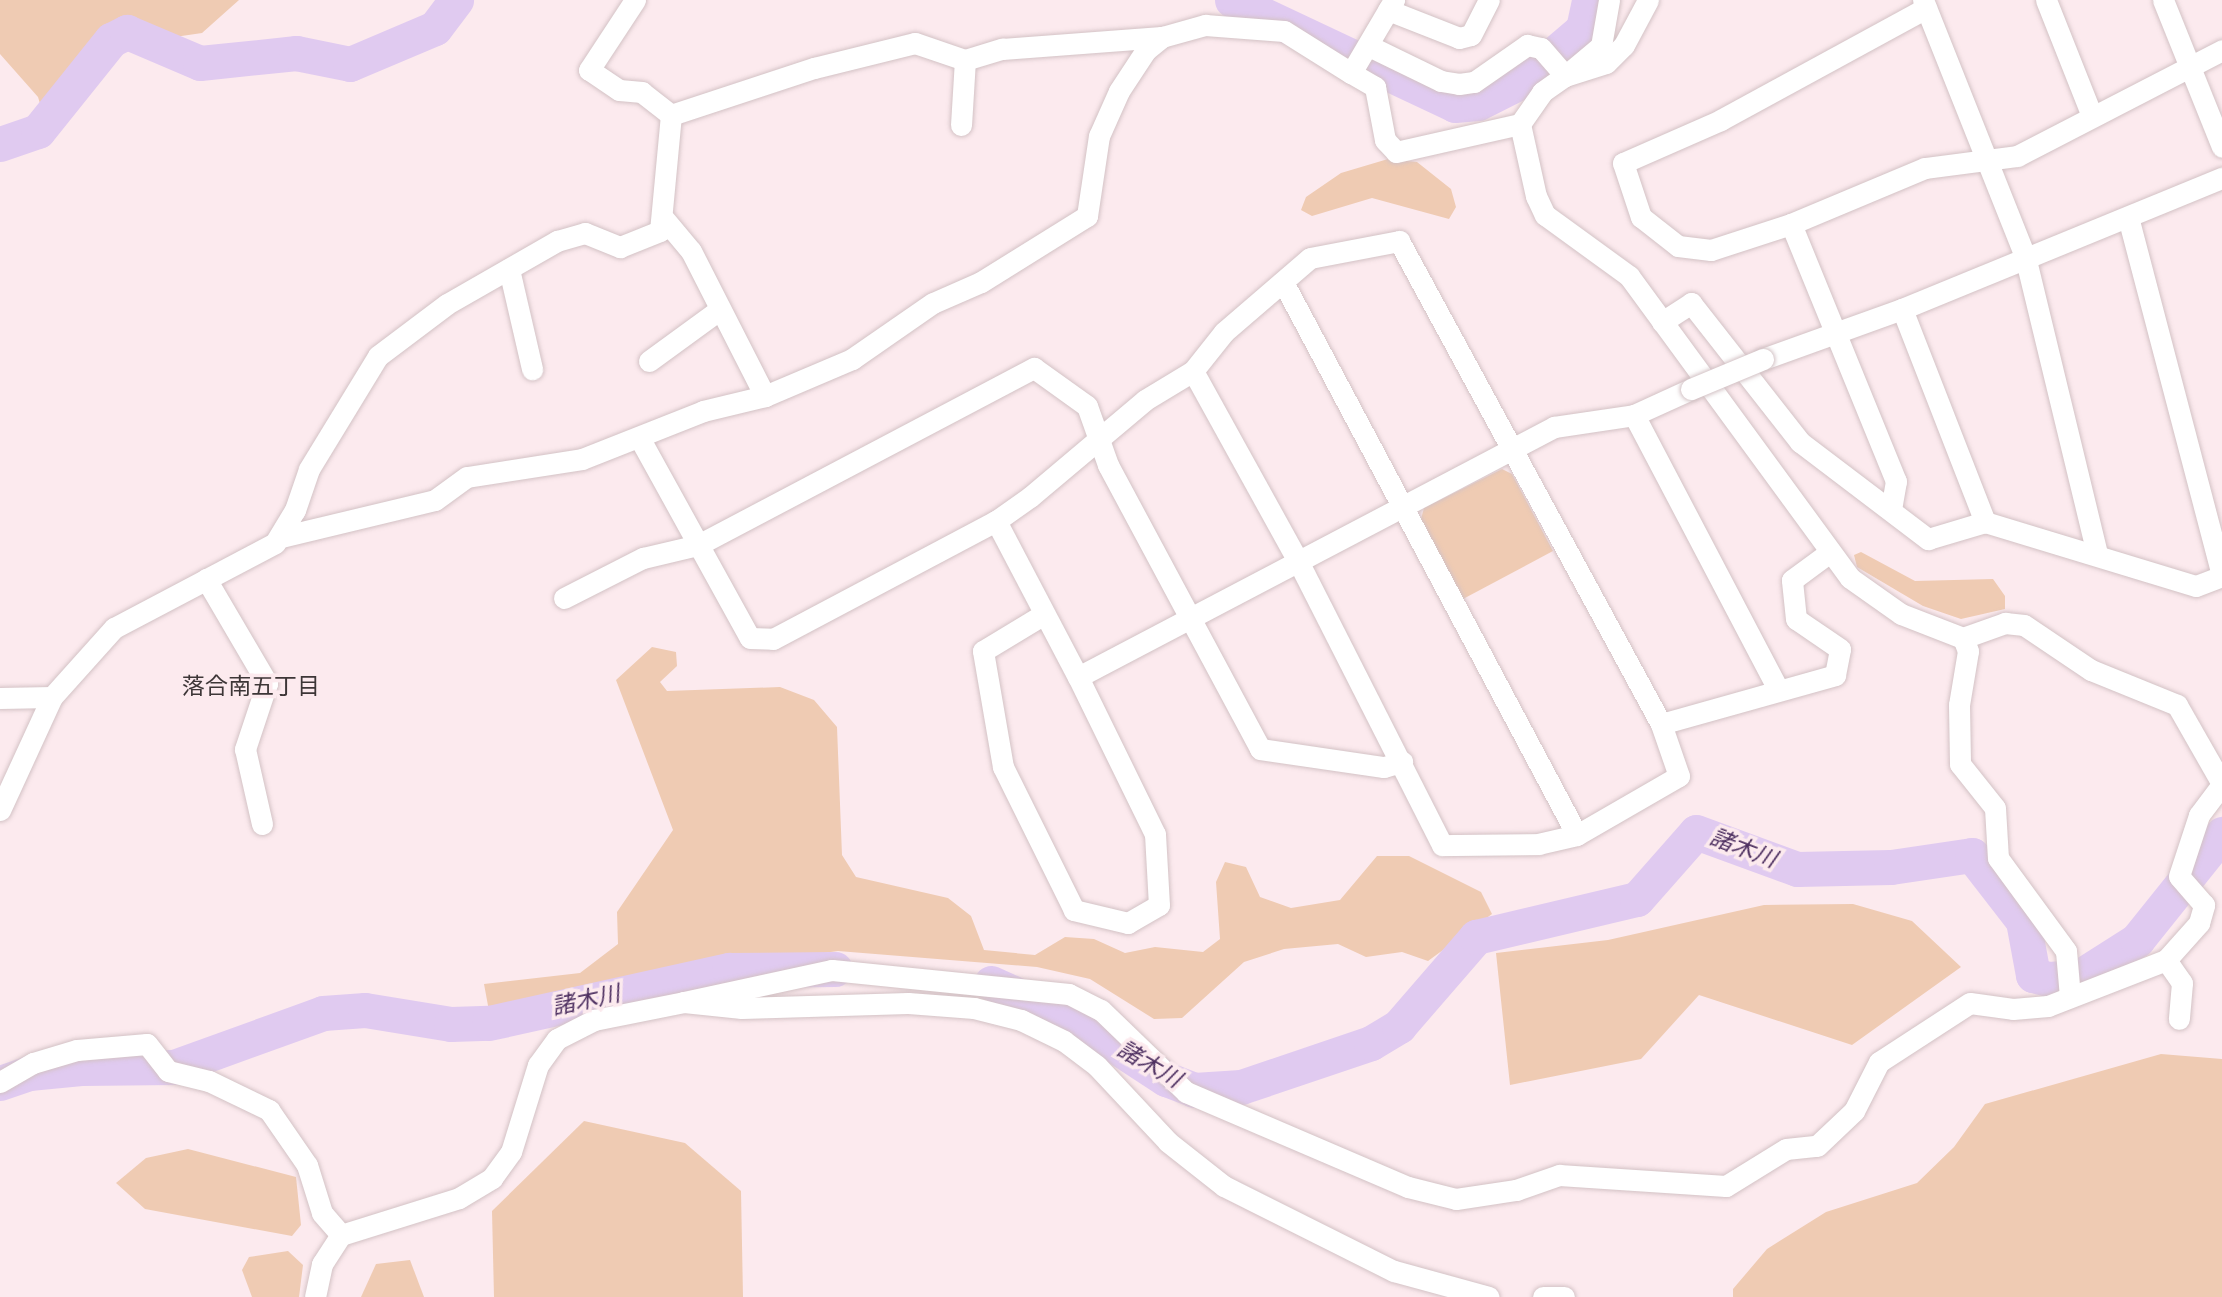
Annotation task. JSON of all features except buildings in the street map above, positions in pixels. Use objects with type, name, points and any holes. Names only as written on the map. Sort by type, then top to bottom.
[{"type":"street","points":[[635,0],[589,70],[620,90],[642,92],[671,115]]},
{"type":"street","points":[[1360,59],[1391,5],[1459,38],[1471,35],[1489,0]]},
{"type":"street","points":[[1553,62],[1601,46],[1609,0]]},
{"type":"street","points":[[671,115],[814,68],[915,43],[965,60],[1002,49],[1162,37],[1205,25],[1262,25],[1360,59],[1459,84],[1474,82],[1527,45],[1553,62],[1606,63],[1624,46],[1648,0]]},
{"type":"street","points":[[2046,0],[2092,116]]},
{"type":"street","points":[[2163,0],[2222,147]]},
{"type":"street","points":[[2097,553],[2025,256],[1990,160],[1925,4],[1721,120],[1623,163],[1642,217],[1678,246],[1711,250],[1791,224],[1925,168],[1990,160],[2017,156],[2188,64],[2222,50]]},
{"type":"street","points":[[0,810],[52,697],[114,628],[281,537],[435,500],[467,477],[582,459],[640,439],[703,411],[765,396],[852,359],[933,303],[981,282],[1087,216],[1099,136],[1119,91],[1146,50],[1162,37]]},
{"type":"street","points":[[1360,59],[1375,87],[1385,140],[1396,152],[1520,124],[1542,92],[1553,62]]},
{"type":"street","points":[[961,125],[965,60]]},
{"type":"street","points":[[281,537],[309,469],[378,356],[447,304],[557,241],[585,233],[620,247],[637,244],[660,231],[665,220],[671,115]]},
{"type":"street","points":[[1520,124],[1536,196],[1545,215],[1629,276],[1830,552],[1874,597],[1963,638],[1968,651],[1959,705],[1960,764],[1995,808],[1998,858],[2066,951],[2070,997]]},
{"type":"street","points":[[1078,677],[1554,427],[1634,415],[1763,359],[1902,309],[2222,177]]},
{"type":"street","points":[[1662,322],[1691,303],[1800,442],[1928,539],[1985,522],[2097,553],[2196,586],[2222,576],[2128,217]]},
{"type":"street","points":[[665,220],[691,251],[765,396]]},
{"type":"street","points":[[1791,224],[1896,481],[1891,510]]},
{"type":"street","points":[[640,439],[751,638],[773,639],[996,521],[1101,439],[1145,400],[1193,371],[1224,332],[1310,258],[1399,241],[1661,724],[1679,776],[1577,835],[1539,844],[1442,845],[1402,762],[1298,563],[1193,371]]},
{"type":"street","points":[[509,269],[533,369]]},
{"type":"street","points":[[1283,282],[1405,506],[1577,835]]},
{"type":"street","points":[[1902,309],[1985,522]]},
{"type":"street","points":[[649,361],[719,310]]},
{"type":"street","points":[[564,598],[643,558],[698,545],[1034,369],[1087,406],[1101,439],[1108,465],[1260,750],[1384,767],[1402,762]]},
{"type":"street","points":[[1634,415],[1778,690]]},
{"type":"street","points":[[996,521],[1078,677],[1155,834],[1160,905],[1128,923],[1074,910],[1003,768],[983,651],[1044,614]]},
{"type":"street","points":[[1661,724],[1835,675],[1840,649],[1796,620],[1792,580],[1830,552]]},
{"type":"street","points":[[206,579],[267,683],[245,748],[262,824]]},
{"type":"street","points":[[315,1297],[322,1264],[341,1235],[459,1198],[492,1178],[511,1152],[538,1065],[557,1038],[593,1020],[832,970],[1069,994],[1101,1010],[1186,1092],[1408,1187],[1456,1199],[1516,1190],[1559,1175],[1726,1186],[1786,1149],[1817,1146],[1854,1111],[1879,1062],[1970,1003],[2013,1009],[2070,997],[2166,960],[2199,923],[2204,905],[2179,876],[2199,815],[2222,784],[2177,705],[2091,670],[2024,625],[2005,623],[1963,638]]},
{"type":"street","points":[[0,698],[52,697]]},
{"type":"street","points":[[2166,960],[2182,983],[2179,1019]]},
{"type":"street","points":[[684,1002],[742,1008],[908,1003],[974,1008],[1021,1020],[1064,1041],[1097,1066],[1168,1142],[1224,1186],[1394,1271],[1489,1297]]},
{"type":"street","points":[[0,1082],[33,1063],[77,1050],[147,1044],[168,1071],[209,1081],[269,1110],[307,1165],[322,1213],[341,1235]]},
{"type":"street","points":[[1544,1297],[1564,1297]]},
{"type":"shaded area","points":[[0,0],[239,0],[202,33],[161,39],[127,24],[106,33],[85,99],[59,121],[45,120],[38,97],[0,54]]},
{"type":"shaded area","points":[[1388,159],[1417,162],[1451,189],[1456,207],[1449,219],[1372,198],[1312,216],[1301,210],[1306,197],[1341,173]]},
{"type":"shaded area","points":[[1502,469],[1512,474],[1553,551],[1463,599],[1421,519],[1424,508]]},
{"type":"shaded area","points":[[1861,552],[1915,581],[1993,579],[2005,596],[2005,609],[1961,619],[1923,606],[1857,567],[1854,555]]},
{"type":"shaded area","points":[[652,647],[676,652],[677,666],[660,682],[667,691],[780,687],[814,700],[837,727],[842,855],[856,877],[948,898],[971,916],[984,950],[1035,955],[1065,937],[1094,939],[1125,953],[1155,947],[1203,952],[1220,939],[1216,882],[1225,862],[1246,867],[1260,897],[1291,908],[1340,900],[1377,856],[1409,856],[1481,892],[1492,914],[1428,961],[1402,952],[1366,957],[1338,944],[1284,949],[1244,962],[1182,1018],[1154,1019],[1090,979],[1037,967],[838,951],[754,963],[690,964],[523,1025],[489,1011],[484,984],[580,973],[618,944],[617,912],[673,830],[616,680]]},
{"type":"shaded area","points":[[1853,904],[1912,921],[1961,967],[1852,1045],[1699,995],[1641,1059],[1510,1085],[1496,953],[1608,940],[1764,905]]},
{"type":"shaded area","points":[[2161,1054],[2222,1059],[2222,1297],[1733,1297],[1733,1289],[1767,1249],[1826,1212],[1917,1183],[1954,1147],[1985,1104]]},
{"type":"shaded area","points":[[584,1121],[685,1143],[741,1191],[743,1297],[494,1297],[492,1211]]},
{"type":"shaded area","points":[[188,1149],[296,1177],[301,1225],[292,1236],[145,1209],[116,1183],[146,1158]]},
{"type":"shaded area","points":[[288,1251],[303,1265],[299,1297],[252,1297],[242,1270],[249,1257]]},
{"type":"shaded area","points":[[410,1260],[424,1297],[361,1297],[376,1264]]},
{"type":"waterway","points":[[0,144],[38,131],[111,40],[127,32],[200,63],[296,53],[350,64],[435,28],[456,0]]},
{"type":"waterway","points":[[1232,0],[1455,105],[1478,103],[1522,81],[1583,29],[1589,0]]},
{"type":"waterway","name":"諸木川","points":[[991,983],[1080,1023],[1166,1079],[1194,1090],[1241,1087],[1371,1043],[1399,1026],[1476,937],[1637,899],[1696,832],[1797,869],[1891,867],[1972,855],[2023,921],[2033,975],[2048,979],[2079,977],[2137,940],[2222,834]]},
{"type":"waterway","name":"諸木川","points":[[0,1083],[29,1073],[81,1068],[174,1067],[323,1013],[365,1010],[451,1024],[489,1023],[729,970],[835,969]]},
{"type":"district","name":"落合南五丁目","points":[[251,687]]}]
